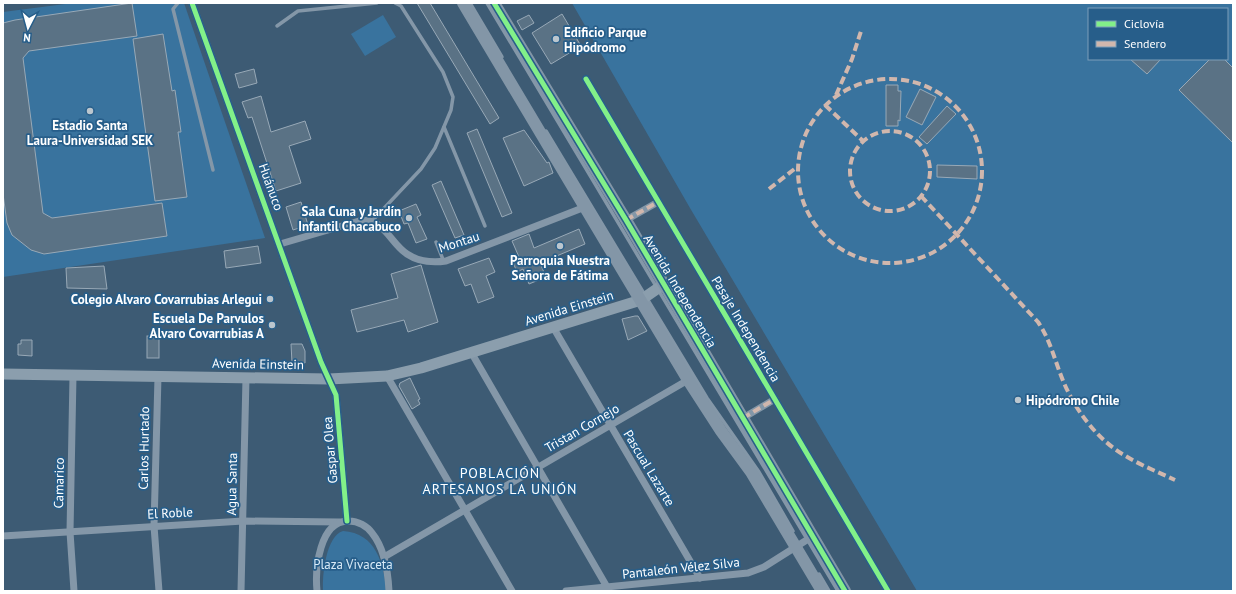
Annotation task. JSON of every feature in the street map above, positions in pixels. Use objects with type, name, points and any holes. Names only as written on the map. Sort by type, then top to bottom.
[{"type":"main road","name":"Avenida Independencia","points":[[463,3],[585,207],[644,298],[688,380],[716,425],[804,544],[845,591]]},
{"type":"main road","name":"Avenida Independencia","points":[[494,3],[626,220],[661,287],[743,418],[804,544],[822,591]]},
{"type":"main road","name":"Avenida Einstein","points":[[3,374],[329,379],[387,376],[421,368],[553,328],[644,298],[661,287]]},
{"type":"street","name":"Huánuco","points":[[192,3],[280,244],[321,362],[329,379]]},
{"type":"street","name":"Pasaje Independencia","points":[[586,79],[888,591]]},
{"type":"street","points":[[626,220],[658,202]]},
{"type":"street","name":"Montau","points":[[372,221],[381,225],[395,244],[411,256],[428,262],[444,262],[458,258],[585,207]]},
{"type":"street","points":[[280,244],[362,221],[372,221]]},
{"type":"street","name":"Pascual Lazarte","points":[[553,328],[700,578]]},
{"type":"street","points":[[471,352],[608,587]]},
{"type":"street","name":"Camarico","points":[[73,376],[70,532],[74,591]]},
{"type":"street","points":[[387,376],[512,591]]},
{"type":"street","name":"Carlos Hurtado","points":[[158,377],[154,526],[159,591]]},
{"type":"street","name":"Agua Santa","points":[[242,591],[246,378]]},
{"type":"street","name":"Gaspar Olea","points":[[329,379],[336,398],[347,521]]},
{"type":"street","name":"Tristan Cornejo","points":[[384,557],[688,380]]},
{"type":"street","points":[[743,418],[775,399]]},
{"type":"street","name":"El Roble","points":[[3,536],[243,521],[339,522]]},
{"type":"street","points":[[317,591],[316,569],[320,551],[331,530],[339,522],[347,521],[360,523],[372,532],[384,557],[389,591]]},
{"type":"street","name":"Pantaleón Vélez Silva","points":[[566,591],[748,573],[764,567],[804,544]]},
{"type":"lane","points":[[178,3],[173,9],[213,170]]},
{"type":"lane","points":[[277,26],[298,11],[377,3]]},
{"type":"lane","points":[[372,221],[421,168],[435,148],[451,110],[453,97],[443,72],[401,6],[395,3]]},
{"type":"lane","points":[[470,3],[505,61]]},
{"type":"lane","points":[[487,3],[661,287],[804,544]]},
{"type":"lane","points":[[542,124],[644,298],[707,398],[759,472],[804,544],[838,591]]},
{"type":"lane","points":[[444,127],[485,226]]},
{"type":"lane","points":[[436,242],[444,262]]},
{"type":"lane","points":[[817,571],[829,591]]},
{"type":"green space","name":"Estadio Santa Laura-Universidad SEK","points":[[73,3],[184,3],[265,238],[3,277],[3,12]]},
{"type":"green space","name":"Hipódromo Chile","points":[[572,3],[1233,3],[1233,591],[917,591],[690,208]]},
{"type":"green space","points":[[383,15],[396,37],[365,56],[351,34]]},
{"type":"green space","name":"Plaza Vivaceta","points":[[343,531],[354,533],[363,537],[371,544],[380,561],[386,591],[323,591],[324,566],[329,548],[337,534]]},
{"type":"building","points":[[132,3],[137,36],[29,51],[23,58],[43,213],[52,218],[162,203],[167,236],[44,254],[31,250],[12,235],[7,223],[3,194],[3,23]]},
{"type":"building","points":[[417,3],[430,3],[499,118],[490,124]]},
{"type":"building","name":"Edificio Parque Hipódromo","points":[[562,14],[581,46],[551,64],[532,33]]},
{"type":"building","points":[[529,15],[534,23],[522,30],[517,21]]},
{"type":"building","points":[[163,34],[172,91],[175,90],[181,132],[178,132],[187,197],[155,201],[133,39]]},
{"type":"building","points":[[1131,60],[1160,60],[1147,74]]},
{"type":"building","points":[[1209,60],[1225,60],[1233,68],[1233,143],[1179,90]]},
{"type":"building","points":[[254,69],[257,83],[239,88],[235,74]]},
{"type":"building","points":[[886,85],[898,85],[898,91],[901,91],[900,121],[898,120],[898,126],[886,126]]},
{"type":"building","points":[[920,89],[936,97],[922,125],[906,117]]},
{"type":"building","points":[[261,96],[271,132],[305,121],[311,139],[289,146],[301,183],[276,191],[252,117],[248,118],[242,102]]},
{"type":"building","points":[[947,106],[956,114],[927,144],[919,137]]},
{"type":"building","points":[[477,129],[512,213],[502,217],[467,133]]},
{"type":"building","points":[[524,130],[547,163],[549,162],[553,173],[524,186],[503,138]]},
{"type":"building","points":[[937,165],[977,166],[977,179],[937,177]]},
{"type":"building","points":[[441,181],[464,235],[455,238],[432,185]]},
{"type":"building","points":[[301,202],[308,225],[293,230],[286,207]]},
{"type":"building","points":[[416,204],[421,215],[417,217],[427,239],[416,243],[408,223],[404,224],[399,211]]},
{"type":"building","points":[[579,229],[585,244],[540,263],[546,277],[529,284],[523,269],[517,272],[512,260],[519,257],[512,241],[529,234],[534,248]]},
{"type":"building","points":[[258,246],[261,263],[226,268],[224,251]]},
{"type":"building","points":[[489,258],[495,272],[486,276],[494,297],[478,303],[471,284],[465,286],[458,269]]},
{"type":"building","points":[[421,265],[438,322],[408,332],[404,320],[357,332],[351,310],[398,298],[391,274]]},
{"type":"building","points":[[104,266],[107,289],[67,288],[66,268]]},
{"type":"building","points":[[638,316],[647,331],[628,340],[622,319]]},
{"type":"building","points":[[147,336],[159,336],[159,358],[147,358]]},
{"type":"building","points":[[21,340],[32,340],[32,356],[18,355],[18,344],[21,344]]},
{"type":"building","points":[[291,344],[302,344],[305,351],[305,363],[292,363]]},
{"type":"building","points":[[410,378],[420,399],[418,400],[420,404],[412,409],[399,386],[400,383]]},
{"type":"marked path","points":[[836,95],[852,59],[862,28]]},
{"type":"marked path","points":[[899,79],[908,80],[934,89],[949,100],[961,112],[972,127],[981,153],[982,171],[981,189],[972,215],[961,230],[949,242],[934,253],[908,262],[881,263],[872,262],[846,253],[831,242],[819,230],[808,215],[799,189],[798,162],[799,153],[808,127],[819,112],[831,100],[846,89],[872,80],[899,79]]},
{"type":"marked path","points":[[825,105],[863,141]]},
{"type":"marked path","points":[[882,131],[898,131],[919,142],[930,163],[930,171],[930,179],[919,200],[898,211],[882,211],[868,205],[861,200],[856,193],[850,179],[850,163],[856,149],[861,142],[868,137],[882,131]]},
{"type":"marked path","points":[[769,189],[797,167]]},
{"type":"marked path","points":[[921,196],[1038,322],[1050,344],[1069,393],[1081,414],[1096,433],[1124,455],[1175,480]]},
{"type":"marked path","points":[[626,220],[658,202]]},
{"type":"marked path","points":[[743,418],[775,399]]},
{"type":"cycle path","points":[[192,3],[321,362],[336,395],[347,521]]},
{"type":"cycle path","points":[[494,3],[626,220],[845,591]]},
{"type":"cycle path","points":[[586,79],[888,591]]},
{"type":"place","name":"Edificio Parque Hipódromo","points":[[556,39]]},
{"type":"place","name":"Estadio Santa Laura-Universidad SEK","points":[[90,111]]},
{"type":"place","name":"Sala Cuna y Jardín Infantil Chacabuco","points":[[409,218]]},
{"type":"place","name":"Parroquia Nuestra Señora de Fátima","points":[[560,246]]},
{"type":"place","name":"Colegio Alvaro Covarrubias Arlegui","points":[[270,299]]},
{"type":"place","name":"Escuela De Parvulos Alvaro Covarrubias A","points":[[272,325]]},
{"type":"place","name":"Hipódromo Chile","points":[[1018,400]]},
{"type":"district","name":"POBLACIÓN ARTESANOS LA UNIÓN","points":[[500,482]]}]
